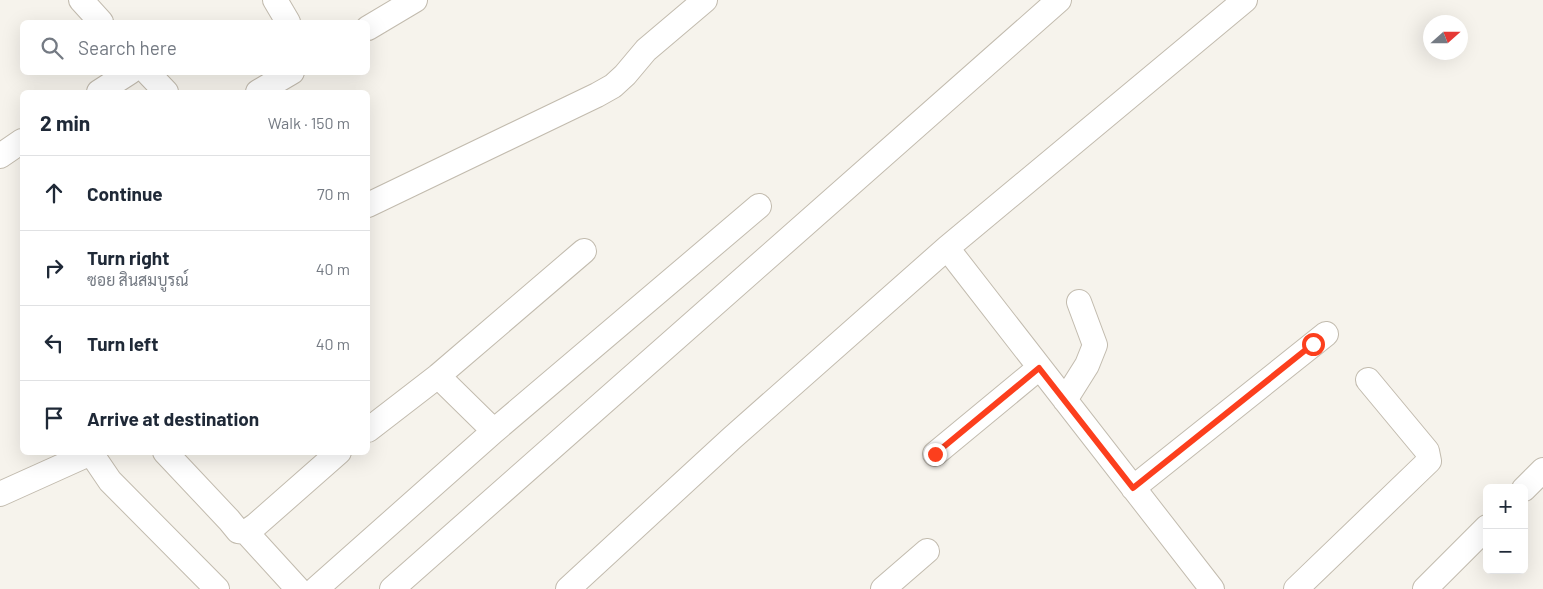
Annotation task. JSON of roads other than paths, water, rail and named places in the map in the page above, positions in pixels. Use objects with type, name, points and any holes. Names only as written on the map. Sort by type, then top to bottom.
[{"type":"street","points":[[81,0],[99,20]]},
{"type":"street","points":[[275,0],[287,20]]},
{"type":"street","points":[[370,27],[415,0]]},
{"type":"street","points":[[370,204],[613,86],[646,50],[705,0]]},
{"type":"street","points":[[392,589],[1059,0]]},
{"type":"street","points":[[568,589],[725,445],[947,248],[1245,0]]},
{"type":"street","points":[[102,90],[125,75]]},
{"type":"street","points":[[150,75],[164,90]]},
{"type":"street","points":[[261,90],[287,75]]},
{"type":"street","points":[[0,156],[20,142]]},
{"type":"street","points":[[316,589],[494,431],[759,206]]},
{"type":"street","points":[[947,248],[1212,589]]},
{"type":"street","points":[[370,428],[438,376],[584,251]]},
{"type":"street","points":[[1065,400],[1088,366],[1095,345],[1079,302]]},
{"type":"street","points":[[1133,488],[1326,334]]},
{"type":"street","points":[[935,454],[1039,368]]},
{"type":"street","points":[[438,376],[494,431]]},
{"type":"street","points":[[1296,589],[1429,461],[1427,451],[1368,380]]},
{"type":"street","points":[[0,492],[87,455]]},
{"type":"street","points":[[93,455],[110,481],[217,589]]},
{"type":"street","points":[[168,455],[238,531],[246,532],[256,526],[336,455]]},
{"type":"street","points":[[1528,484],[1543,470]]},
{"type":"street","points":[[1425,589],[1485,529]]},
{"type":"street","points":[[246,532],[298,589]]},
{"type":"street","points":[[883,589],[927,551]]}]
